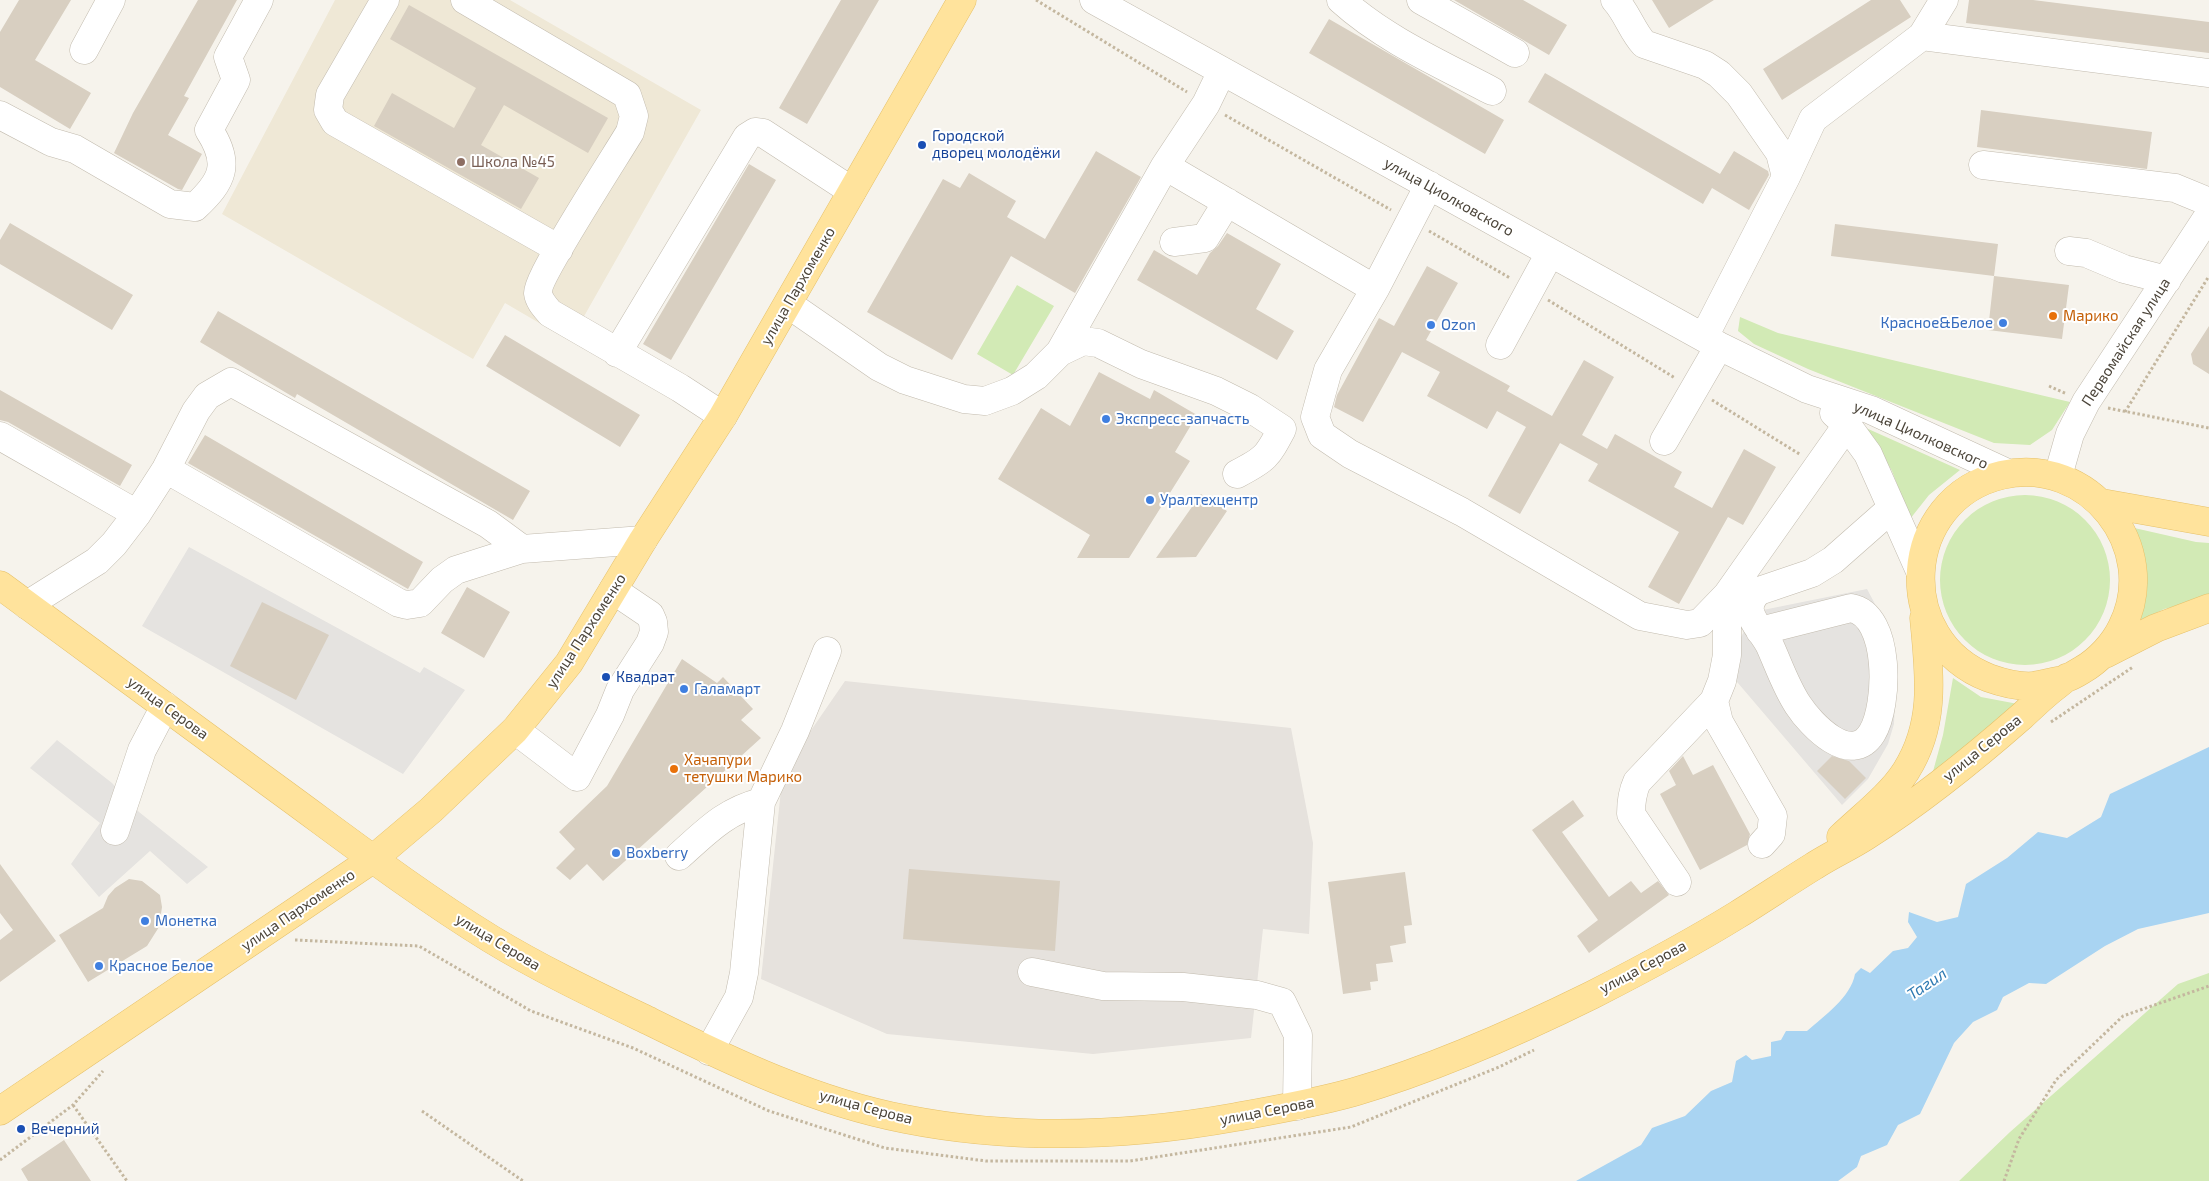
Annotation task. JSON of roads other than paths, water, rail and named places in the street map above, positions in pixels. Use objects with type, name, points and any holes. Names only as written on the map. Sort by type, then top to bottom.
[{"type":"main road","name":"улица Пархоменко","points":[[0,1111],[373,859],[431,810],[515,730],[569,663],[643,540],[723,416],[962,0]]},
{"type":"main road","name":"улица Серова","points":[[1822,860],[1833,845],[1889,792],[1906,771],[1919,743],[1929,708],[1930,684],[1920,571],[1925,544],[1938,518],[1957,497],[1980,482],[2007,473],[2035,472],[2058,476]]},
{"type":"main road","points":[[2058,476],[2102,503],[2209,522]]},
{"type":"main road","points":[[2102,503],[2122,530],[2133,562],[2132,596],[2122,628],[2102,655]]},
{"type":"main road","name":"улица Серова","points":[[0,584],[373,859],[445,910],[537,966],[709,1051],[793,1087],[901,1119],[999,1133],[1049,1135],[1140,1132],[1297,1106],[1354,1092],[1489,1044],[1549,1016],[1678,950],[1822,860],[1869,834],[1928,792],[1989,744],[2063,680]]},
{"type":"main road","points":[[1923,607],[1935,634],[1953,657],[1977,674],[2005,684],[2034,686],[2063,680],[2084,670],[2102,655],[2156,628],[2209,608]]},
{"type":"street","points":[[84,50],[111,0]]},
{"type":"street","points":[[0,115],[52,142],[74,150],[170,204],[195,207],[213,191],[223,166],[219,145],[209,130],[236,80],[228,57],[259,0]]},
{"type":"street","points":[[385,0],[330,95],[328,110],[335,122],[559,249]]},
{"type":"street","points":[[465,0],[627,95],[634,116],[630,132],[559,249],[540,285],[538,293],[541,302],[550,313],[723,416]]},
{"type":"street","name":"улица Циолковского","points":[[1094,0],[1711,341],[1806,390],[1871,410],[2007,473]]},
{"type":"street","points":[[1342,0],[1352,10],[1396,39],[1492,91]]},
{"type":"street","points":[[1421,0],[1516,52]]},
{"type":"street","points":[[1615,0],[1644,44],[1705,64],[1719,74],[1739,94],[1780,153],[1786,177]]},
{"type":"street","points":[[1664,441],[1813,119],[1922,36],[1944,0]]},
{"type":"street","points":[[1922,36],[2209,73]]},
{"type":"street","points":[[788,304],[879,367],[905,380],[964,398],[985,401],[1012,391],[1036,376],[1060,352],[1165,166],[1206,104],[1222,71]]},
{"type":"street","points":[[617,353],[747,137],[755,132],[763,134],[852,191]]},
{"type":"street","points":[[1983,165],[2174,188],[2209,202]]},
{"type":"street","points":[[1165,166],[1375,289]]},
{"type":"street","points":[[1429,185],[1375,289],[1328,370],[1315,417],[1322,435],[1350,454],[1462,512],[1640,616],[1687,625],[1700,623],[1727,595],[1847,425]]},
{"type":"street","points":[[1174,242],[1206,238],[1227,202]]},
{"type":"street","name":"Первомайская улица","points":[[2058,476],[2070,434],[2086,402],[2209,215]]},
{"type":"street","points":[[2069,251],[2086,253],[2124,268],[2167,280]]},
{"type":"street","points":[[1500,344],[1550,253]]},
{"type":"street","points":[[1060,352],[1083,341],[1098,343],[1141,364],[1216,391],[1250,408],[1282,429]]},
{"type":"street","points":[[27,605],[97,561],[114,544],[166,469],[196,411],[207,396],[231,382],[488,524],[522,549]]},
{"type":"street","name":"улица Циолковского","points":[[1806,390],[1847,425],[1868,454],[1920,571]]},
{"type":"street","points":[[1237,474],[1261,462],[1269,453],[1282,429],[1315,417]]},
{"type":"street","points":[[0,436],[136,514]]},
{"type":"street","points":[[166,469],[399,603],[407,605],[420,603],[442,580],[456,570],[522,549],[643,540]]},
{"type":"street","points":[[1760,631],[1851,608],[1861,610],[1869,619],[1877,634],[1885,665],[1880,710],[1876,724],[1867,739],[1857,744],[1843,745],[1829,739],[1812,722],[1798,705],[1784,680],[1769,643],[1760,631],[1754,623],[1751,608],[1753,596],[1759,591],[1812,573],[1833,560],[1892,508]]},
{"type":"street","points":[[515,730],[577,777],[610,716],[628,676],[650,643],[654,632],[650,615],[613,590]]},
{"type":"street","points":[[1677,882],[1631,814],[1633,791],[1637,782],[1714,702],[1722,681],[1727,655],[1727,595]]},
{"type":"street","points":[[709,1051],[739,997],[744,973],[761,802],[794,731],[827,651]]},
{"type":"street","points":[[1714,702],[1719,722],[1773,816],[1771,834],[1762,844]]},
{"type":"street","points":[[115,831],[142,750],[165,706]]},
{"type":"street","points":[[679,856],[719,820],[745,806],[761,802]]},
{"type":"street","points":[[1032,972],[1103,986],[1183,987],[1256,995],[1282,1002],[1298,1035],[1297,1106]]},
{"type":"water","name":"Тагил","points":[[2209,747],[2209,913],[2138,929],[2105,946],[2046,984],[2029,983],[2003,997],[1997,1010],[1973,1022],[1954,1043],[1920,1114],[1898,1125],[1887,1145],[1861,1156],[1857,1167],[1838,1181],[1576,1181],[1641,1145],[1652,1128],[1685,1116],[1711,1091],[1732,1082],[1736,1061],[1746,1055],[1752,1060],[1771,1056],[1771,1042],[1781,1040],[1786,1031],[1807,1031],[1843,998],[1855,974],[1861,968],[1870,973],[1893,951],[1908,948],[1917,937],[1908,922],[1909,912],[1937,922],[1958,917],[1966,884],[2007,858],[2038,832],[2067,838],[2101,817],[2110,794]]},
{"type":"place","name":"Городской дворец молодёжи","points":[[922,145]]},
{"type":"place","name":"Школа №45","points":[[461,162]]},
{"type":"place","name":"Марико","points":[[2053,316]]},
{"type":"place","name":"Красное&Белое","points":[[2003,323]]},
{"type":"place","name":"Ozon","points":[[1431,325]]},
{"type":"place","name":"Экспресс-запчасть","points":[[1106,419]]},
{"type":"place","name":"Уралтехцентр","points":[[1150,500]]},
{"type":"place","name":"Квадрат","points":[[606,677]]},
{"type":"place","name":"Галамарт","points":[[684,689]]},
{"type":"place","name":"Хачапури тетушки Марико","points":[[674,769]]},
{"type":"place","name":"Boxberry","points":[[616,853]]},
{"type":"place","name":"Монетка","points":[[145,921]]},
{"type":"place","name":"Красное Белое","points":[[99,966]]},
{"type":"place","name":"Вечерний","points":[[21,1129]]}]
